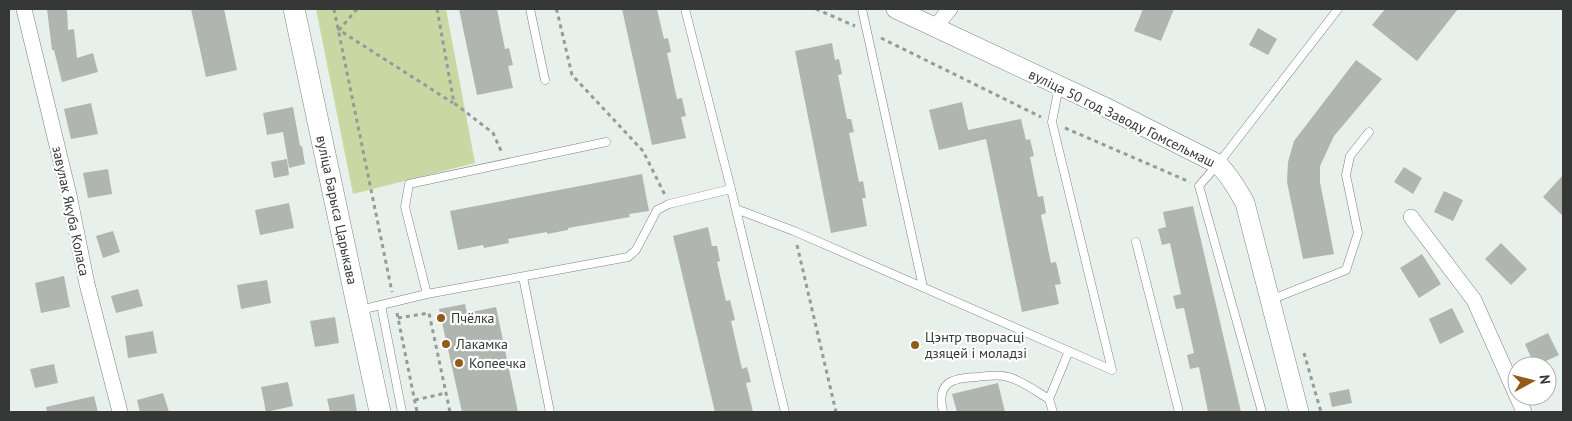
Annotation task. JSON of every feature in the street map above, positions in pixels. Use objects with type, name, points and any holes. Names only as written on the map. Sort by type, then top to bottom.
[{"type":"main road","name":"вуліца Барыса Царыкава","points":[[294,9],[380,412]]},
{"type":"street","name":"завулак Якуба Коласа","points":[[24,9],[69,195],[87,284],[120,412]]},
{"type":"street","name":"вуліца 50 год Заводу Гомсельмаш","points":[[896,9],[1103,106],[1218,164],[1236,184],[1245,203],[1299,412]]},
{"type":"street","points":[[935,27],[950,9]]},
{"type":"street","points":[[1411,217],[1474,300],[1524,412]]},
{"type":"lane","points":[[530,9],[545,80]]},
{"type":"lane","points":[[685,9],[785,412]]},
{"type":"lane","points":[[862,9],[922,287]]},
{"type":"lane","points":[[1262,412],[1199,186],[1338,9]]},
{"type":"lane","points":[[736,209],[794,231],[1112,370],[1052,122],[1059,86]]},
{"type":"lane","points":[[1270,300],[1346,270],[1358,233],[1346,174],[1350,156],[1368,132]]},
{"type":"lane","points":[[427,294],[405,207],[409,184],[606,142]]},
{"type":"lane","points":[[358,310],[427,294],[628,256],[636,250],[657,210],[669,204],[731,189]]},
{"type":"lane","points":[[1136,242],[1178,412]]},
{"type":"lane","points":[[523,277],[550,412]]},
{"type":"lane","points":[[381,305],[402,412]]},
{"type":"lane","points":[[1053,412],[1049,399],[1070,351]]},
{"type":"lane","points":[[943,412],[940,400],[942,391],[949,382],[960,378],[999,375],[1010,377],[1049,399]]},
{"type":"path","points":[[334,9],[417,412]]},
{"type":"path","points":[[339,30],[357,9]]},
{"type":"path","points":[[437,9],[454,103]]},
{"type":"path","points":[[556,9],[572,75],[643,152],[669,204]]},
{"type":"path","points":[[816,9],[866,31],[1052,122],[1199,186]]},
{"type":"path","points":[[339,30],[454,103],[493,133],[507,164]]},
{"type":"path","points":[[794,231],[836,412]]},
{"type":"path","points":[[398,318],[429,313],[450,412]]},
{"type":"path","points":[[415,400],[446,393]]},
{"type":"green space","points":[[316,9],[446,9],[475,163],[353,194]]},
{"type":"building","points":[[47,9],[67,9],[68,30],[74,29],[77,58],[93,53],[98,72],[62,82],[54,50],[52,50]]},
{"type":"building","points":[[191,9],[224,9],[237,70],[206,77]]},
{"type":"building","points":[[459,9],[497,9],[505,49],[509,48],[513,65],[508,66],[513,88],[477,95]]},
{"type":"building","points":[[622,9],[657,9],[664,39],[668,38],[671,52],[667,53],[677,99],[682,98],[686,116],[681,117],[686,138],[652,145]]},
{"type":"building","points":[[1143,9],[1174,9],[1161,41],[1134,31]]},
{"type":"building","points":[[1385,9],[1458,9],[1417,61],[1372,25]]},
{"type":"building","points":[[1258,28],[1277,39],[1268,55],[1249,45]]},
{"type":"building","points":[[832,43],[835,60],[839,59],[842,74],[838,75],[847,119],[851,119],[854,132],[849,133],[859,182],[863,181],[866,198],[862,198],[867,226],[831,233],[795,51]]},
{"type":"building","points":[[1356,60],[1382,79],[1334,136],[1320,166],[1320,182],[1334,254],[1303,259],[1287,182],[1288,162],[1294,141]]},
{"type":"building","points":[[962,102],[968,130],[1021,119],[1026,140],[1030,139],[1034,156],[1030,157],[1038,197],[1043,196],[1046,213],[1041,215],[1051,263],[1056,262],[1061,284],[1055,285],[1059,304],[1022,312],[986,139],[939,150],[929,110]]},
{"type":"building","points":[[91,103],[98,134],[71,139],[64,109]]},
{"type":"building","points":[[293,107],[305,164],[289,168],[283,132],[267,135],[263,113]]},
{"type":"building","points":[[287,159],[289,175],[274,178],[271,162]]},
{"type":"building","points":[[1404,167],[1422,178],[1413,194],[1394,182]]},
{"type":"building","points":[[108,169],[112,194],[88,198],[83,173]]},
{"type":"building","points":[[642,174],[649,211],[629,214],[630,217],[568,228],[568,230],[508,239],[509,243],[484,248],[483,245],[458,250],[450,211]]},
{"type":"building","points":[[1563,175],[1563,216],[1543,197]]},
{"type":"building","points":[[1444,191],[1463,200],[1453,221],[1434,212]]},
{"type":"building","points":[[289,203],[294,228],[260,235],[255,210]]},
{"type":"building","points":[[1193,206],[1241,412],[1208,412],[1199,367],[1190,369],[1187,355],[1194,353],[1184,308],[1176,309],[1173,296],[1181,294],[1170,243],[1162,245],[1158,229],[1166,227],[1163,212]]},
{"type":"building","points":[[708,227],[712,246],[717,246],[720,261],[717,262],[726,301],[730,300],[735,320],[731,321],[742,369],[747,367],[751,382],[746,383],[753,412],[715,412],[673,236]]},
{"type":"building","points":[[113,231],[120,252],[103,258],[96,236]]},
{"type":"building","points":[[1501,243],[1527,269],[1511,285],[1485,259]]},
{"type":"building","points":[[1422,254],[1441,284],[1419,298],[1400,268]]},
{"type":"building","points":[[64,276],[70,307],[41,313],[35,283]]},
{"type":"building","points":[[267,280],[271,303],[241,309],[237,285]]},
{"type":"building","points":[[138,289],[143,306],[116,313],[111,296]]},
{"type":"building","points":[[465,304],[467,313],[496,307],[518,412],[462,412],[439,309]]},
{"type":"building","points":[[1452,308],[1464,332],[1440,344],[1429,319]]},
{"type":"building","points":[[335,317],[339,343],[315,347],[310,321]]},
{"type":"building","points":[[153,331],[157,353],[128,358],[125,336]]},
{"type":"building","points":[[1548,333],[1559,355],[1530,356],[1525,344]]},
{"type":"building","points":[[54,364],[58,383],[35,388],[30,369]]},
{"type":"building","points":[[288,382],[293,406],[266,412],[261,387]]},
{"type":"building","points":[[998,383],[1005,412],[957,412],[952,394]]},
{"type":"building","points":[[1349,389],[1352,403],[1332,407],[1329,393]]},
{"type":"building","points":[[163,393],[169,412],[140,412],[137,400]]},
{"type":"building","points":[[354,394],[357,412],[330,412],[327,399]]},
{"type":"building","points":[[94,396],[98,412],[47,412],[46,407]]},
{"type":"place","name":"Пчёлка","points":[[441,318]]},
{"type":"place","name":"Лакамка","points":[[446,344]]},
{"type":"place","name":"Цэнтр творчасці дзяцей і моладзі","points":[[915,345]]},
{"type":"place","name":"Копеечка","points":[[459,363]]}]
